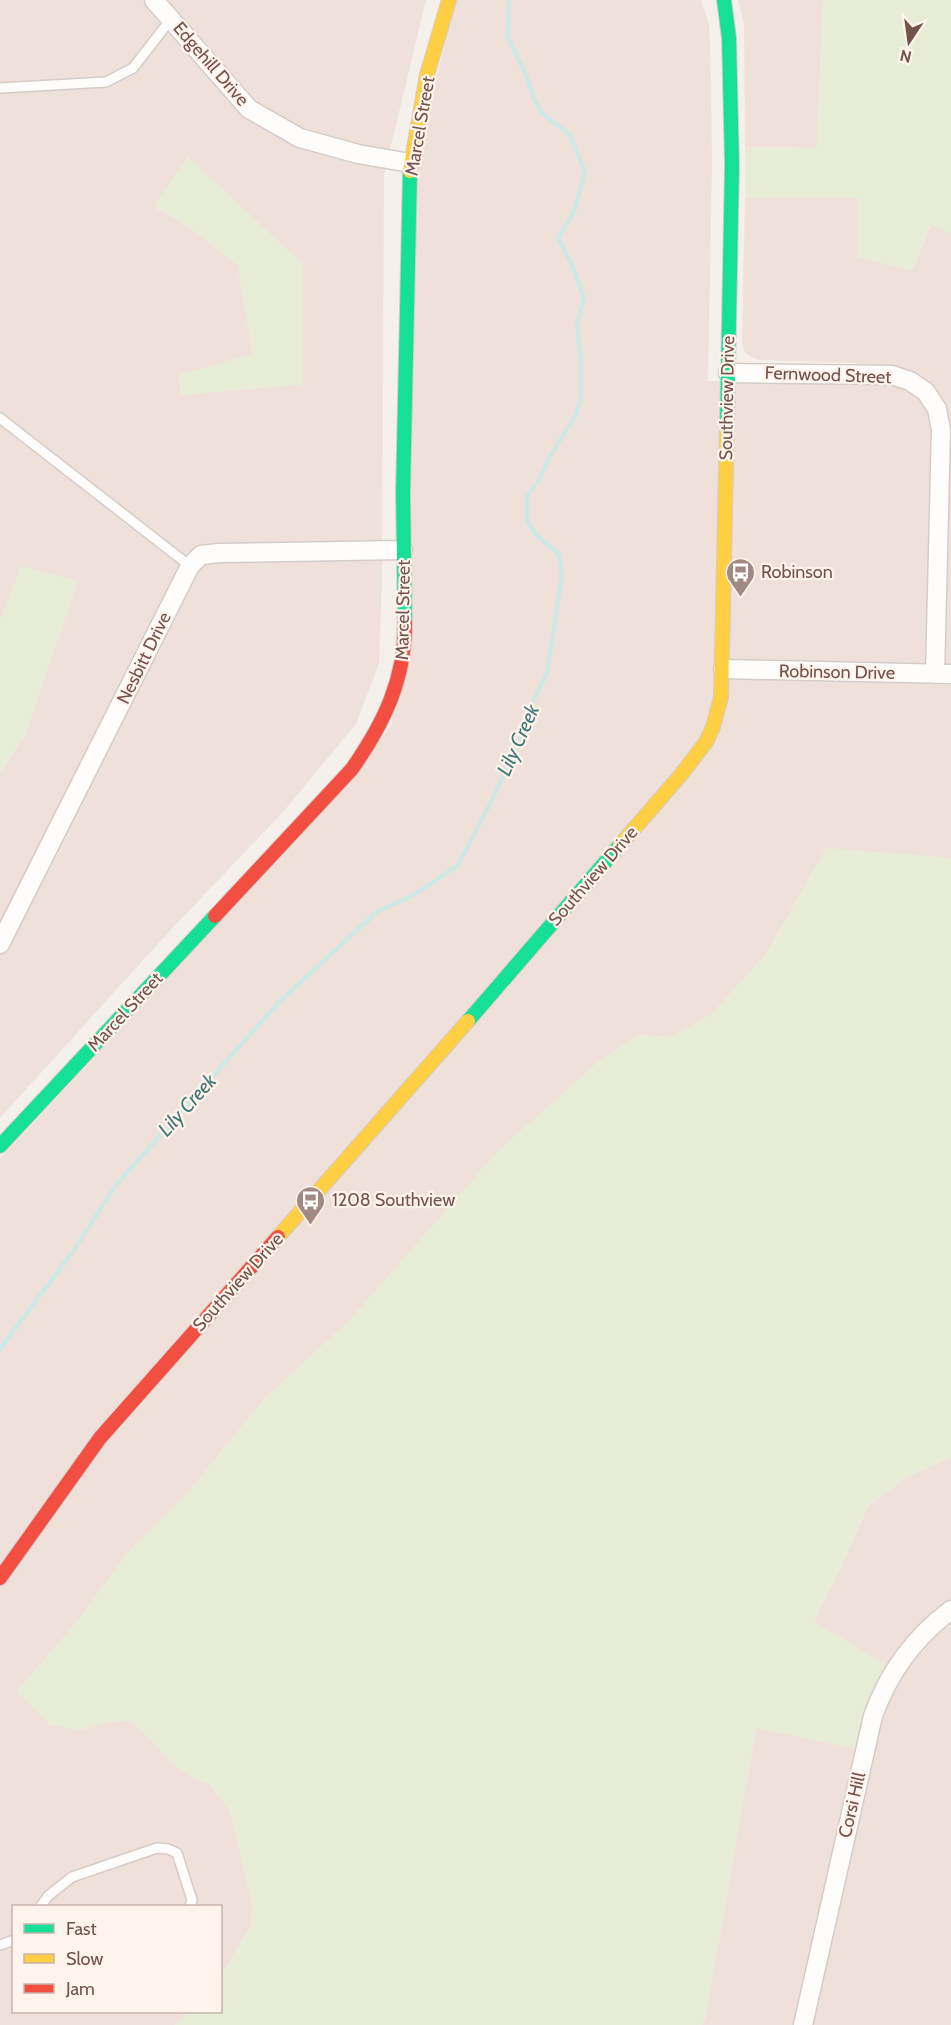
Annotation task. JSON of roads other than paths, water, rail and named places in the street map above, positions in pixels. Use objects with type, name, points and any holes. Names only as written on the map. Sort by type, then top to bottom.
[{"type":"street","name":"Edgehill Drive","points":[[154,0],[249,110],[300,138],[358,154],[410,163]]},
{"type":"street","name":"Marcel Street","points":[[0,1146],[352,768],[381,727],[392,701],[403,666],[405,647],[403,550],[410,163],[425,86],[449,0]]},
{"type":"street","name":"Southview Drive","points":[[0,1578],[100,1438],[381,1122],[698,754],[713,727],[721,697],[723,669],[732,165],[729,39],[724,0]]},
{"type":"street","name":"Fernwood Street","points":[[728,373],[892,375],[919,387],[931,398],[937,409],[941,430],[943,674]]},
{"type":"street","points":[[190,566],[201,555],[219,553],[403,550]]},
{"type":"street","name":"Nesbitt Drive","points":[[0,944],[190,566]]},
{"type":"street","name":"Robinson Drive","points":[[723,669],[943,674]]},
{"type":"street","name":"Corsi Hill","points":[[803,2025],[873,1716],[887,1683],[908,1652],[940,1618],[951,1610]]},
{"type":"lane","points":[[0,88],[106,82],[133,68],[171,19]]},
{"type":"lane","points":[[0,418],[190,566]]},
{"type":"lane","points":[[42,1905],[48,1896],[72,1878],[157,1848],[177,1853],[192,1900],[190,1905]]},
{"type":"waterway","name":"Lily Creek","points":[[0,1349],[74,1250],[116,1185],[279,1002],[378,911],[414,895],[458,865],[518,745],[531,706],[547,673],[562,576],[559,554],[536,535],[527,520],[527,496],[539,480],[549,458],[576,415],[581,397],[581,361],[577,324],[584,298],[572,265],[558,238],[574,212],[585,172],[570,135],[542,113],[534,99],[508,37],[509,0]]},
{"type":"place","name":"Robinson","points":[[740,598]]},
{"type":"place","name":"1208 Southview","points":[[311,1226]]}]
